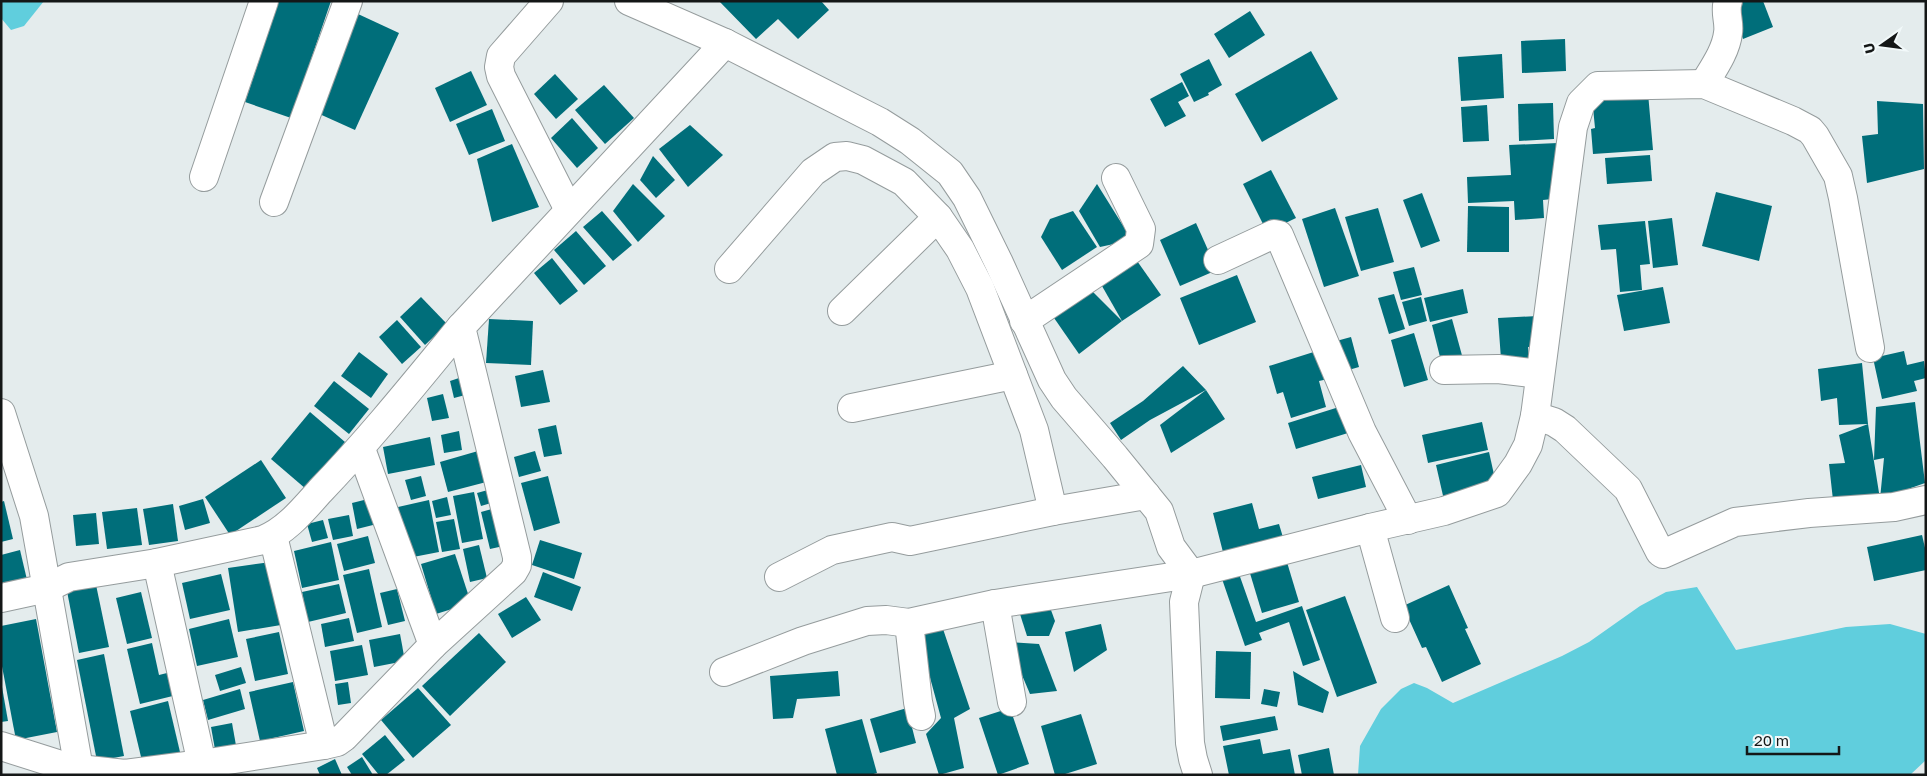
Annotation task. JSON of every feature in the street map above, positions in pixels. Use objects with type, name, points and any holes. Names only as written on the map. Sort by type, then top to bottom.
[{"type":"street","points":[[204,178],[264,1]]},
{"type":"street","points":[[274,202],[348,1]]},
{"type":"street","points":[[549,1],[501,56],[499,67],[501,76],[569,210]]},
{"type":"street","points":[[629,1],[726,43],[880,122],[910,141],[950,173],[967,198],[1052,380],[1064,398],[1115,456],[1159,512],[1171,547],[1191,574]]},
{"type":"street","points":[[1704,84],[1719,59],[1728,33],[1726,9],[1728,1]]},
{"type":"street","points":[[1,598],[47,588],[69,577],[157,564],[263,540],[273,536],[290,523],[361,449],[461,327],[726,43]]},
{"type":"street","points":[[724,672],[803,641],[868,621],[886,620],[909,623],[995,604],[1191,574],[1444,511],[1497,493],[1518,464],[1528,445],[1535,416],[1573,127],[1581,104],[1598,86],[1704,84],[1810,130],[1838,176],[1870,348]]},
{"type":"street","points":[[729,269],[813,172],[834,156],[847,156],[863,160],[904,182],[938,217],[960,249],[980,288],[1034,430],[1053,511]]},
{"type":"street","points":[[1024,321],[1139,244],[1141,229],[1116,178]]},
{"type":"street","points":[[842,312],[938,217]]},
{"type":"street","points":[[1218,260],[1274,234],[1279,235],[1362,432],[1408,520]]},
{"type":"street","points":[[1,746],[61,766],[79,770],[124,774],[324,745],[337,742],[344,737],[432,645],[513,572],[517,565],[517,557],[461,327]]},
{"type":"street","points":[[1444,370],[1498,368],[1540,374]]},
{"type":"street","points":[[852,408],[1013,375]]},
{"type":"street","points":[[1,413],[12,481],[34,516],[79,770]]},
{"type":"street","points":[[1535,416],[1554,422],[1564,429],[1628,489],[1660,552],[1663,554],[1735,522],[1810,513],[1894,507],[1926,500]]},
{"type":"street","points":[[361,449],[432,645]]},
{"type":"street","points":[[779,577],[832,550],[892,536],[910,540],[1053,511],[1146,496]]},
{"type":"street","points":[[1370,528],[1395,618]]},
{"type":"street","points":[[273,536],[324,745]]},
{"type":"street","points":[[157,564],[202,764]]},
{"type":"street","points":[[1191,574],[1184,602],[1190,743],[1198,775]]},
{"type":"street","points":[[995,604],[1012,702]]},
{"type":"street","points":[[909,623],[921,716]]},
{"type":"shaded area","points":[[1,1],[44,1],[24,26],[11,30],[1,18]]},
{"type":"shaded area","points":[[1697,587],[1736,650],[1846,627],[1890,624],[1926,634],[1926,760],[1910,775],[1358,775],[1360,746],[1381,709],[1401,689],[1414,683],[1453,703],[1562,656],[1589,642],[1640,606],[1666,592]]},
{"type":"building","points":[[279,1],[331,1],[291,118],[245,102]]},
{"type":"building","points":[[719,1],[821,1],[829,10],[798,39],[778,19],[756,39]]},
{"type":"building","points":[[1735,1],[1763,1],[1773,27],[1743,39],[1729,3]]},
{"type":"building","points":[[1250,11],[1265,35],[1229,58],[1214,34]]},
{"type":"building","points":[[358,14],[399,33],[355,130],[315,112]]},
{"type":"building","points":[[1565,39],[1566,71],[1522,73],[1521,41]]},
{"type":"building","points":[[1311,51],[1338,99],[1262,142],[1235,94]]},
{"type":"building","points":[[1502,54],[1504,98],[1461,101],[1458,57]]},
{"type":"building","points":[[1209,59],[1222,85],[1208,93],[1209,95],[1194,102],[1180,74]]},
{"type":"building","points":[[471,71],[487,105],[450,122],[435,88]]},
{"type":"building","points":[[555,74],[578,99],[556,119],[534,94]]},
{"type":"building","points":[[1182,82],[1189,96],[1178,102],[1186,116],[1165,127],[1150,99]]},
{"type":"building","points":[[604,85],[634,118],[605,144],[575,110]]},
{"type":"building","points":[[1648,93],[1653,150],[1593,154],[1591,129],[1595,128],[1592,97]]},
{"type":"building","points":[[1877,101],[1923,104],[1924,169],[1867,183],[1862,136],[1878,134]]},
{"type":"building","points":[[1553,103],[1554,139],[1519,141],[1518,104]]},
{"type":"building","points":[[1487,105],[1489,141],[1463,142],[1461,107]]},
{"type":"building","points":[[492,109],[505,141],[469,155],[456,124]]},
{"type":"building","points":[[572,118],[598,148],[577,168],[551,138]]},
{"type":"building","points":[[690,125],[723,155],[688,187],[659,149]]},
{"type":"building","points":[[1558,143],[1560,178],[1552,179],[1552,199],[1543,200],[1544,218],[1515,220],[1514,201],[1468,203],[1467,177],[1511,175],[1509,145]]},
{"type":"building","points":[[512,144],[539,207],[492,222],[477,159]]},
{"type":"building","points":[[1650,155],[1652,181],[1607,184],[1605,158]]},
{"type":"building","points":[[653,156],[675,180],[656,198],[640,180]]},
{"type":"building","points":[[1271,170],[1296,218],[1267,232],[1243,184]]},
{"type":"building","points":[[633,184],[665,216],[638,242],[613,211]]},
{"type":"building","points":[[1097,184],[1132,240],[1100,247],[1079,211]]},
{"type":"building","points":[[1716,192],[1772,206],[1759,261],[1702,246]]},
{"type":"building","points":[[1422,193],[1440,241],[1421,248],[1403,200]]},
{"type":"building","points":[[1468,206],[1509,207],[1509,252],[1467,252]]},
{"type":"building","points":[[1335,208],[1359,276],[1324,287],[1302,219]]},
{"type":"building","points":[[1378,208],[1394,262],[1361,271],[1345,217]]},
{"type":"building","points":[[602,211],[632,245],[613,261],[583,227]]},
{"type":"building","points":[[1073,211],[1097,247],[1062,270],[1041,237],[1050,219]]},
{"type":"building","points":[[1672,218],[1678,265],[1653,268],[1648,221]]},
{"type":"building","points":[[1645,221],[1650,264],[1640,265],[1642,290],[1620,292],[1616,249],[1601,250],[1598,225]]},
{"type":"building","points":[[1196,223],[1217,270],[1180,286],[1160,240]]},
{"type":"building","points":[[576,231],[606,266],[584,285],[554,250]]},
{"type":"building","points":[[552,258],[578,291],[560,305],[534,273]]},
{"type":"building","points":[[1135,258],[1161,295],[1122,321],[1102,286]]},
{"type":"building","points":[[1414,267],[1422,295],[1401,300],[1393,272]]},
{"type":"building","points":[[1237,275],[1256,322],[1199,345],[1180,298]]},
{"type":"building","points":[[1663,287],[1670,323],[1624,331],[1617,295]]},
{"type":"building","points":[[1090,289],[1122,321],[1079,354],[1052,315]]},
{"type":"building","points":[[1463,289],[1468,313],[1430,322],[1424,298]]},
{"type":"building","points":[[1394,294],[1405,329],[1389,334],[1378,298]]},
{"type":"building","points":[[421,297],[447,324],[425,345],[400,317]]},
{"type":"building","points":[[1421,297],[1427,321],[1409,326],[1402,302]]},
{"type":"building","points":[[1538,316],[1540,346],[1528,347],[1529,358],[1501,359],[1498,318]]},
{"type":"building","points":[[489,319],[533,321],[531,365],[486,363]]},
{"type":"building","points":[[1452,319],[1463,359],[1442,365],[1432,325]]},
{"type":"building","points":[[397,320],[421,347],[402,364],[379,337]]},
{"type":"building","points":[[1414,333],[1428,380],[1404,387],[1391,340]]},
{"type":"building","points":[[1351,337],[1359,367],[1338,373],[1329,343]]},
{"type":"building","points":[[1320,350],[1328,379],[1319,381],[1326,407],[1291,418],[1283,392],[1277,394],[1269,366]]},
{"type":"building","points":[[1904,351],[1907,365],[1924,361],[1926,378],[1914,381],[1917,391],[1882,399],[1873,358]]},
{"type":"building","points":[[359,352],[388,374],[371,398],[341,376]]},
{"type":"building","points":[[1862,363],[1868,424],[1839,425],[1837,398],[1821,401],[1818,369]]},
{"type":"building","points":[[1183,366],[1206,390],[1150,420],[1121,440],[1110,423],[1143,401]]},
{"type":"building","points":[[543,370],[550,402],[521,407],[515,376]]},
{"type":"building","points":[[465,376],[469,394],[454,398],[450,381]]},
{"type":"building","points":[[334,381],[369,409],[349,434],[314,406]]},
{"type":"building","points":[[1206,390],[1225,419],[1171,453],[1160,425]]},
{"type":"building","points":[[443,394],[449,418],[432,421],[427,398]]},
{"type":"building","points":[[1915,402],[1925,483],[1880,499],[1884,458],[1874,460],[1876,407]]},
{"type":"building","points":[[1339,407],[1348,433],[1296,449],[1288,423]]},
{"type":"building","points":[[310,412],[345,442],[306,489],[271,459]]},
{"type":"building","points":[[1482,422],[1488,450],[1428,463],[1422,435]]},
{"type":"building","points":[[1868,424],[1880,499],[1833,500],[1829,464],[1845,463],[1839,435]]},
{"type":"building","points":[[556,425],[562,454],[544,457],[538,429]]},
{"type":"building","points":[[459,431],[462,450],[444,453],[441,435]]},
{"type":"building","points":[[430,437],[435,465],[388,474],[383,447]]},
{"type":"building","points":[[485,449],[494,480],[448,492],[440,462]]},
{"type":"building","points":[[535,451],[541,471],[519,477],[514,457]]},
{"type":"building","points":[[1489,452],[1497,488],[1444,500],[1436,465]]},
{"type":"building","points":[[261,460],[286,498],[230,535],[205,497]]},
{"type":"building","points":[[1361,465],[1366,487],[1318,499],[1312,477]]},
{"type":"building","points":[[421,476],[426,496],[411,500],[405,480]]},
{"type":"building","points":[[548,476],[560,523],[534,531],[521,483]]},
{"type":"building","points":[[495,488],[498,501],[481,506],[477,493]]},
{"type":"building","points":[[474,492],[483,539],[462,543],[453,496]]},
{"type":"building","points":[[447,497],[451,515],[436,518],[432,501]]},
{"type":"building","points":[[372,498],[377,524],[357,529],[352,503]]},
{"type":"building","points":[[203,499],[210,523],[185,530],[179,506]]},
{"type":"building","points":[[429,500],[439,552],[408,558],[398,507]]},
{"type":"building","points":[[4,501],[13,539],[1,542],[1,502]]},
{"type":"building","points":[[1252,503],[1259,529],[1279,524],[1285,544],[1225,560],[1213,513]]},
{"type":"building","points":[[173,504],[178,541],[149,545],[143,509]]},
{"type":"building","points":[[499,507],[508,545],[490,549],[481,512]]},
{"type":"building","points":[[137,508],[142,545],[107,549],[102,512]]},
{"type":"building","points":[[96,513],[99,544],[76,546],[73,515]]},
{"type":"building","points":[[349,515],[353,536],[333,540],[328,519]]},
{"type":"building","points":[[454,519],[460,549],[442,552],[436,522]]},
{"type":"building","points":[[323,520],[328,538],[312,542],[307,524]]},
{"type":"building","points":[[1922,535],[1926,552],[1926,570],[1874,581],[1867,547]]},
{"type":"building","points":[[368,536],[375,563],[344,571],[337,544]]},
{"type":"building","points":[[540,540],[582,553],[574,579],[532,565]]},
{"type":"building","points":[[331,542],[339,580],[302,588],[294,551]]},
{"type":"building","points":[[479,545],[487,578],[470,582],[463,549]]},
{"type":"building","points":[[20,550],[28,584],[1,591],[1,555]]},
{"type":"building","points":[[455,554],[471,603],[436,614],[421,564]]},
{"type":"building","points":[[1286,559],[1299,602],[1262,613],[1249,570]]},
{"type":"building","points":[[271,562],[281,625],[238,632],[228,568]]},
{"type":"building","points":[[369,569],[382,627],[357,633],[343,575]]},
{"type":"building","points":[[1238,571],[1256,622],[1302,606],[1320,660],[1303,666],[1289,622],[1259,633],[1262,640],[1245,646],[1221,576]]},
{"type":"building","points":[[543,572],[581,587],[572,611],[534,597]]},
{"type":"building","points":[[221,574],[230,610],[190,619],[182,583]]},
{"type":"building","points":[[95,580],[109,647],[79,653],[66,586]]},
{"type":"building","points":[[339,584],[346,613],[308,622],[302,592]]},
{"type":"building","points":[[1449,585],[1468,628],[1465,629],[1481,664],[1442,682],[1426,647],[1422,648],[1403,606]]},
{"type":"building","points":[[397,589],[405,621],[388,625],[380,593]]},
{"type":"building","points":[[141,592],[152,638],[127,644],[116,598]]},
{"type":"building","points":[[1345,596],[1377,683],[1337,697],[1306,610]]},
{"type":"building","points":[[526,597],[541,620],[512,638],[498,614]]},
{"type":"building","points":[[1048,602],[1055,621],[1049,636],[1027,636],[1019,611]]},
{"type":"building","points":[[349,618],[354,641],[325,647],[321,624]]},
{"type":"building","points":[[36,619],[57,732],[16,740],[1,661],[1,626]]},
{"type":"building","points":[[229,619],[238,657],[197,666],[189,629]]},
{"type":"building","points":[[1101,624],[1107,650],[1074,672],[1065,632]]},
{"type":"building","points":[[942,626],[970,709],[954,718],[964,768],[939,775],[926,734],[941,718],[919,637]]},
{"type":"building","points":[[279,632],[288,674],[255,681],[246,639]]},
{"type":"building","points":[[479,633],[506,662],[450,716],[422,686]]},
{"type":"building","points":[[400,634],[405,661],[374,667],[369,640]]},
{"type":"building","points":[[1008,642],[1039,644],[1057,691],[1030,694]]},
{"type":"building","points":[[152,643],[159,675],[175,671],[181,694],[140,704],[127,649]]},
{"type":"building","points":[[362,645],[368,675],[335,681],[330,651]]},
{"type":"building","points":[[1216,651],[1251,652],[1250,699],[1215,698]]},
{"type":"building","points":[[104,654],[124,756],[97,761],[77,660]]},
{"type":"building","points":[[241,667],[246,683],[220,691],[215,675]]},
{"type":"building","points":[[838,671],[840,696],[797,699],[793,718],[773,719],[770,676]]},
{"type":"building","points":[[1293,671],[1329,692],[1323,713],[1298,705]]},
{"type":"building","points":[[293,682],[304,731],[260,741],[249,692]]},
{"type":"building","points":[[348,682],[351,703],[338,705],[335,684]]},
{"type":"building","points":[[1,688],[8,721],[1,722]]},
{"type":"building","points":[[418,688],[451,725],[413,758],[381,720]]},
{"type":"building","points":[[240,689],[245,709],[208,720],[203,700]]},
{"type":"building","points":[[1264,689],[1280,692],[1277,707],[1261,704]]},
{"type":"building","points":[[168,701],[180,752],[142,761],[130,711]]},
{"type":"building","points":[[907,708],[916,743],[880,753],[870,719]]},
{"type":"building","points":[[1010,708],[1029,764],[998,775],[979,718]]},
{"type":"building","points":[[1081,714],[1097,764],[1062,775],[1055,775],[1041,726]]},
{"type":"building","points":[[1275,716],[1278,730],[1223,741],[1220,726]]},
{"type":"building","points":[[862,719],[877,773],[870,775],[837,775],[825,729]]},
{"type":"building","points":[[232,723],[237,751],[216,755],[211,727]]},
{"type":"building","points":[[385,735],[405,760],[386,775],[379,775],[362,754]]},
{"type":"building","points":[[1260,739],[1263,754],[1290,749],[1295,775],[1229,775],[1223,746]]},
{"type":"building","points":[[1329,748],[1334,775],[1302,775],[1298,755]]},
{"type":"building","points":[[362,757],[373,775],[352,775],[347,767]]},
{"type":"building","points":[[335,759],[342,775],[320,775],[317,768]]}]
